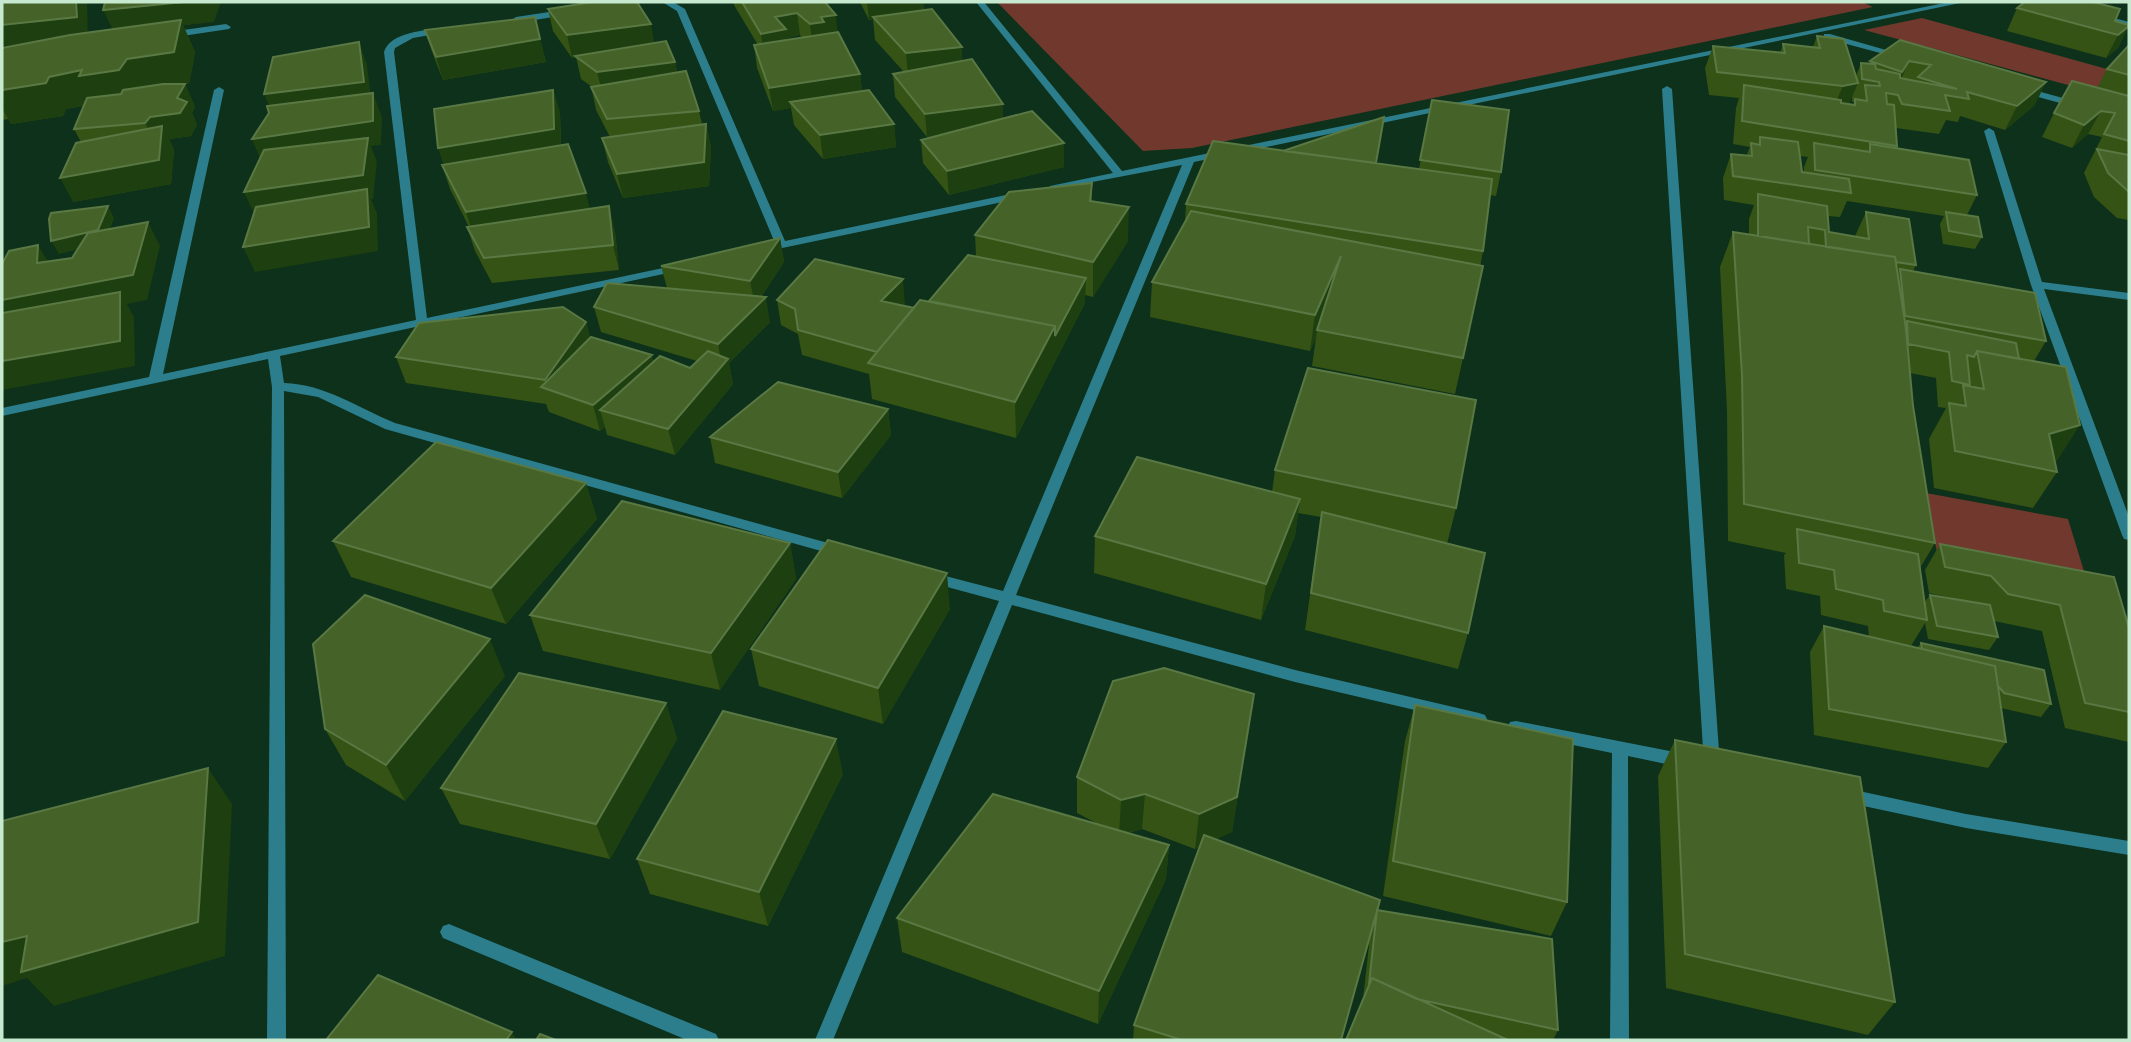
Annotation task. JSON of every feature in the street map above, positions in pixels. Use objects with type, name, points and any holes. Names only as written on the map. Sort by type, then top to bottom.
[{"type":"street","points":[[666,2],[681,9],[781,245]]},
{"type":"street","points":[[980,2],[1120,175]]},
{"type":"street","points":[[755,251],[1961,2]]},
{"type":"street","points":[[505,22],[586,10]]},
{"type":"street","points":[[2092,15],[2129,25]]},
{"type":"street","points":[[160,37],[226,27]]},
{"type":"street","points":[[422,323],[390,52],[391,46],[410,36],[451,30]]},
{"type":"street","points":[[1816,32],[1907,58]]},
{"type":"street","points":[[2012,87],[2090,108]]},
{"type":"street","points":[[914,572],[1295,676],[1496,723],[1719,768],[1667,89]]},
{"type":"street","points":[[155,380],[219,90]]},
{"type":"street","points":[[1989,131],[2037,285],[2129,535]]},
{"type":"street","points":[[824,1040],[1189,161]]},
{"type":"street","points":[[2,412],[688,265]]},
{"type":"street","points":[[2037,285],[2129,296]]},
{"type":"street","points":[[274,355],[278,387],[276,1040]]},
{"type":"street","points":[[278,387],[309,388],[324,393],[370,419],[390,426],[860,557]]},
{"type":"street","points":[[1620,748],[1620,1040]]},
{"type":"street","points":[[1832,792],[1966,821],[2129,848]]},
{"type":"street","points":[[449,932],[709,1040]]},
{"type":"shaded area","points":[[997,2],[1862,2],[1873,7],[1192,148],[1143,151]]},
{"type":"shaded area","points":[[1922,18],[2114,71],[2094,92],[1864,30]]},
{"type":"shaded area","points":[[1926,493],[2068,519],[2087,581],[1937,553]]},
{"type":"building","points":[[2,2],[76,2],[77,17],[2,25]]},
{"type":"building","points":[[105,2],[184,2],[103,10]]},
{"type":"building","points":[[593,2],[637,2],[651,24],[567,35],[548,9]]},
{"type":"building","points":[[742,2],[825,2],[836,15],[821,17],[824,22],[810,24],[797,13],[775,17],[786,29],[761,34]]},
{"type":"building","points":[[2025,2],[2093,2],[2120,9],[2115,21],[2129,26],[2118,35],[2017,8]]},
{"type":"building","points":[[932,9],[962,47],[906,53],[873,17]]},
{"type":"building","points":[[535,17],[540,39],[436,57],[425,30]]},
{"type":"building","points":[[181,20],[174,52],[127,59],[119,70],[79,76],[82,70],[49,77],[46,83],[2,90],[2,48],[70,35]]},
{"type":"building","points":[[838,32],[860,74],[769,88],[754,45]]},
{"type":"building","points":[[1817,36],[1844,39],[1858,83],[1843,86],[1717,72],[1713,46],[1785,53],[1783,44],[1820,48]]},
{"type":"building","points":[[1900,40],[2046,82],[2017,106],[1967,92],[1969,99],[1945,95],[1950,111],[1902,104],[1898,95],[1886,93],[1887,104],[1894,105],[1897,146],[1742,121],[1744,85],[1841,100],[1841,103],[1855,105],[1855,99],[1867,101],[1865,85],[1880,86],[1879,82],[1862,79],[1861,63],[1875,64],[1876,69],[1900,74],[1900,78],[1957,89],[1918,77],[1931,65],[1909,61],[1902,72],[1870,61]]},
{"type":"building","points":[[666,41],[675,62],[597,72],[575,56]]},
{"type":"building","points":[[359,42],[364,82],[264,94],[273,57]]},
{"type":"building","points":[[2129,45],[2129,75],[2107,69]]},
{"type":"building","points":[[972,59],[1003,104],[925,114],[893,74]]},
{"type":"building","points":[[686,71],[699,111],[607,119],[591,87]]},
{"type":"building","points":[[2072,81],[2129,96],[2129,141],[2104,134],[2115,113],[2101,111],[2084,125],[2054,113]]},
{"type":"building","points":[[163,84],[185,84],[177,98],[187,102],[180,113],[150,117],[145,123],[74,129],[87,98],[121,94],[123,90]]},
{"type":"building","points":[[553,90],[554,129],[438,148],[434,109]]},
{"type":"building","points":[[869,90],[894,124],[820,135],[790,102]]},
{"type":"building","points":[[373,93],[373,121],[252,139],[269,113],[267,106]]},
{"type":"building","points":[[1432,100],[1509,110],[1501,172],[1420,160]]},
{"type":"building","points":[[1032,111],[1064,143],[947,171],[921,140]]},
{"type":"building","points":[[1384,117],[1376,163],[1283,151]]},
{"type":"building","points":[[706,124],[704,162],[617,174],[602,138]]},
{"type":"building","points":[[162,126],[159,160],[60,178],[76,143]]},
{"type":"building","points":[[1760,137],[1798,142],[1802,172],[1849,179],[1851,193],[1733,176],[1731,154],[1752,156],[1751,143],[1760,145]]},
{"type":"building","points":[[368,138],[363,175],[244,192],[264,150]]},
{"type":"building","points":[[1213,141],[1492,179],[1483,251],[1186,204]]},
{"type":"building","points":[[1814,143],[1870,152],[1870,144],[1969,160],[1977,195],[1815,170]]},
{"type":"building","points":[[568,144],[586,193],[466,212],[442,165]]},
{"type":"building","points":[[2097,149],[2129,155],[2129,192],[2108,173]]},
{"type":"building","points":[[1092,183],[1090,201],[1129,207],[1093,262],[975,235],[1009,192]]},
{"type":"building","points":[[367,189],[369,227],[243,247],[256,207]]},
{"type":"building","points":[[1758,194],[1827,206],[1829,232],[1869,239],[1866,212],[1909,219],[1916,265],[1896,262],[1895,257],[1826,247],[1825,230],[1808,227],[1809,244],[1758,236]]},
{"type":"building","points":[[108,206],[98,230],[51,241],[51,213]]},
{"type":"building","points":[[609,206],[613,245],[484,258],[467,227]]},
{"type":"building","points":[[1191,211],[1483,266],[1463,358],[1317,330],[1341,256],[1315,315],[1152,282]]},
{"type":"building","points":[[1946,212],[1978,217],[1982,237],[1949,231]]},
{"type":"building","points":[[148,222],[133,275],[2,300],[2,264],[9,251],[38,245],[37,263],[72,258],[88,233]]},
{"type":"building","points":[[1733,232],[1895,257],[1906,329],[1913,406],[1935,543],[1744,504],[1742,375]]},
{"type":"building","points":[[780,238],[750,281],[661,266]]},
{"type":"building","points":[[968,255],[1086,278],[1055,336],[1055,326],[929,301]]},
{"type":"building","points":[[815,259],[903,279],[881,301],[914,308],[877,352],[798,330],[795,309],[777,300]]},
{"type":"building","points":[[1900,269],[2035,293],[2046,341],[1905,316]]},
{"type":"building","points":[[607,283],[766,297],[718,344],[594,307]]},
{"type":"building","points":[[120,292],[120,341],[2,361],[2,313]]},
{"type":"building","points":[[920,300],[1055,326],[1015,402],[868,363]]},
{"type":"building","points":[[563,307],[586,322],[545,380],[396,357],[419,323]]},
{"type":"building","points":[[1907,321],[2016,343],[2019,359],[1977,351],[1974,357],[1967,355],[1970,385],[1952,381],[1949,352],[1908,344]]},
{"type":"building","points":[[591,337],[652,355],[593,405],[541,387]]},
{"type":"building","points":[[708,351],[728,359],[668,429],[600,410],[660,356],[690,368]]},
{"type":"building","points":[[1977,351],[2066,367],[2080,425],[2049,434],[2057,472],[1955,451],[1949,403],[1966,406],[1963,385],[1984,389]]},
{"type":"building","points":[[1308,368],[1476,400],[1456,508],[1275,470]]},
{"type":"building","points":[[778,382],[888,409],[838,472],[710,437]]},
{"type":"building","points":[[436,442],[586,483],[491,588],[333,541]]},
{"type":"building","points":[[1137,457],[1300,499],[1266,584],[1095,536]]},
{"type":"building","points":[[622,501],[790,543],[711,653],[530,615]]},
{"type":"building","points":[[1322,512],[1485,553],[1468,633],[1311,593]]},
{"type":"building","points":[[1797,529],[1918,554],[1927,620],[1884,611],[1883,600],[1836,589],[1834,570],[1799,563]]},
{"type":"building","points":[[828,540],[947,573],[878,688],[751,649]]},
{"type":"building","points":[[1940,544],[2114,577],[2129,628],[2129,712],[2085,703],[2060,605],[2008,594],[1991,576],[1945,567]]},
{"type":"building","points":[[365,595],[490,639],[386,765],[325,729],[313,644]]},
{"type":"building","points":[[1930,595],[1990,605],[1998,637],[1937,626]]},
{"type":"building","points":[[1824,626],[1995,666],[2006,742],[1829,709]]},
{"type":"building","points":[[1921,643],[2044,670],[2051,704],[2004,693],[1998,686],[1995,666],[1922,649]]},
{"type":"building","points":[[1164,668],[1254,694],[1237,797],[1199,814],[1145,794],[1121,800],[1077,777],[1113,681]]},
{"type":"building","points":[[519,673],[666,703],[596,824],[441,788]]},
{"type":"building","points":[[1415,705],[1573,739],[1567,902],[1393,861]]},
{"type":"building","points":[[723,711],[836,739],[759,892],[637,859]]},
{"type":"building","points":[[1675,740],[1860,777],[1895,1002],[1685,954]]},
{"type":"building","points":[[208,768],[198,922],[21,972],[27,936],[2,942],[2,821]]},
{"type":"building","points":[[993,794],[1169,845],[1099,991],[897,918]]},
{"type":"building","points":[[1204,835],[1380,900],[1341,1040],[1182,1040],[1134,1025]]},
{"type":"building","points":[[1377,910],[1552,939],[1558,1030],[1417,999],[1372,978],[1369,984]]},
{"type":"building","points":[[378,975],[512,1032],[506,1040],[326,1040]]},
{"type":"building","points":[[1372,978],[1508,1040],[1346,1040]]},
{"type":"building","points":[[540,1034],[556,1040],[536,1040]]}]
